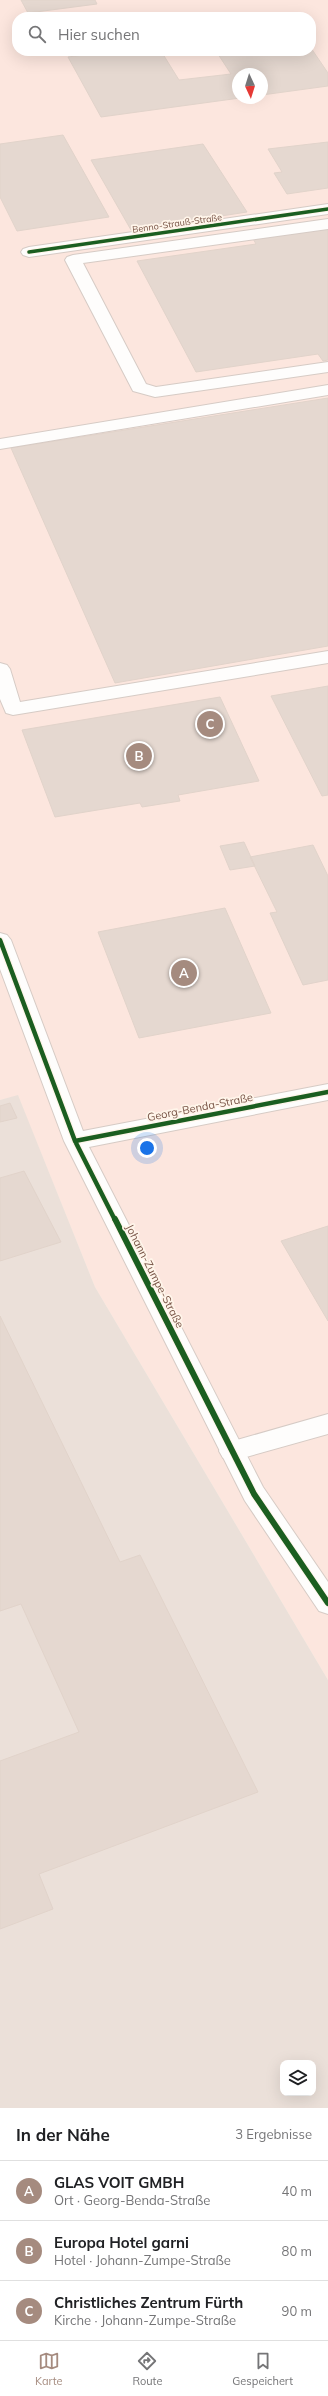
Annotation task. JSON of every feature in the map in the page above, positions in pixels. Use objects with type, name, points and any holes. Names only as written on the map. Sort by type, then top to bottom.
[{"type":"street","name":"Benno-Strauß-Straße","points":[[29,252],[328,209]]},
{"type":"street","points":[[328,224],[73,260],[139,387],[155,392],[328,367]]},
{"type":"street","points":[[0,444],[328,390]]},
{"type":"street","points":[[0,669],[13,709],[328,657]]},
{"type":"street","name":"Johann-Zumpe-Straße","points":[[0,940],[75,1141],[254,1494],[328,1603]]},
{"type":"street","name":"Georg-Benda-Straße","points":[[75,1141],[328,1092]]},
{"type":"street","points":[[232,1451],[328,1424]]},
{"type":"shaded area","points":[[0,0],[328,0],[328,1680],[95,1287],[18,1096],[0,1100]]},
{"type":"shaded area","points":[[18,1095],[95,1287],[328,1680],[328,2108],[0,2108],[0,1100]]},
{"type":"building","points":[[21,0],[95,0],[97,4],[36,12],[27,12]]},
{"type":"building","points":[[316,55],[328,73],[328,86],[268,94],[268,68],[232,68],[232,99],[101,117],[68,57],[164,56],[179,80],[231,74],[219,56]]},
{"type":"building","points":[[63,135],[109,217],[17,231],[0,197],[0,144]]},
{"type":"building","points":[[328,142],[328,188],[287,194],[274,173],[282,172],[268,149]]},
{"type":"building","points":[[203,144],[247,212],[131,230],[91,160]]},
{"type":"building","points":[[328,226],[328,360],[323,361],[318,354],[196,372],[137,261],[256,244],[252,237]]},
{"type":"building","points":[[328,398],[328,646],[115,683],[11,448]]},
{"type":"building","points":[[328,686],[328,795],[322,796],[271,696]]},
{"type":"building","points":[[220,697],[259,781],[178,795],[180,801],[142,807],[140,803],[55,817],[22,730]]},
{"type":"building","points":[[244,842],[255,866],[230,870],[220,846]]},
{"type":"building","points":[[313,845],[328,876],[328,980],[303,985],[270,913],[277,912],[250,857]]},
{"type":"building","points":[[225,908],[271,1013],[139,1038],[98,932]]},
{"type":"building","points":[[10,1103],[17,1118],[0,1122],[0,1106]]},
{"type":"building","points":[[24,1171],[61,1242],[0,1261],[0,1178]]},
{"type":"building","points":[[328,1226],[328,1321],[281,1241]]},
{"type":"building","points":[[0,1316],[120,1562],[140,1555],[258,1792],[39,1874],[53,1909],[0,1929],[0,1761],[79,1732],[21,1604],[0,1611]]},
{"type":"cycle path","points":[[29,252],[328,209]]},
{"type":"cycle path","points":[[0,940],[75,1141],[254,1494],[328,1603]]},
{"type":"cycle path","points":[[75,1141],[328,1092]]},
{"type":"place","name":"Christliches Zentrum Fürth","points":[[210,724]]},
{"type":"place","name":"Europa Hotel garni","points":[[139,756]]},
{"type":"place","name":"GLAS VOIT GMBH","points":[[184,973]]}]
